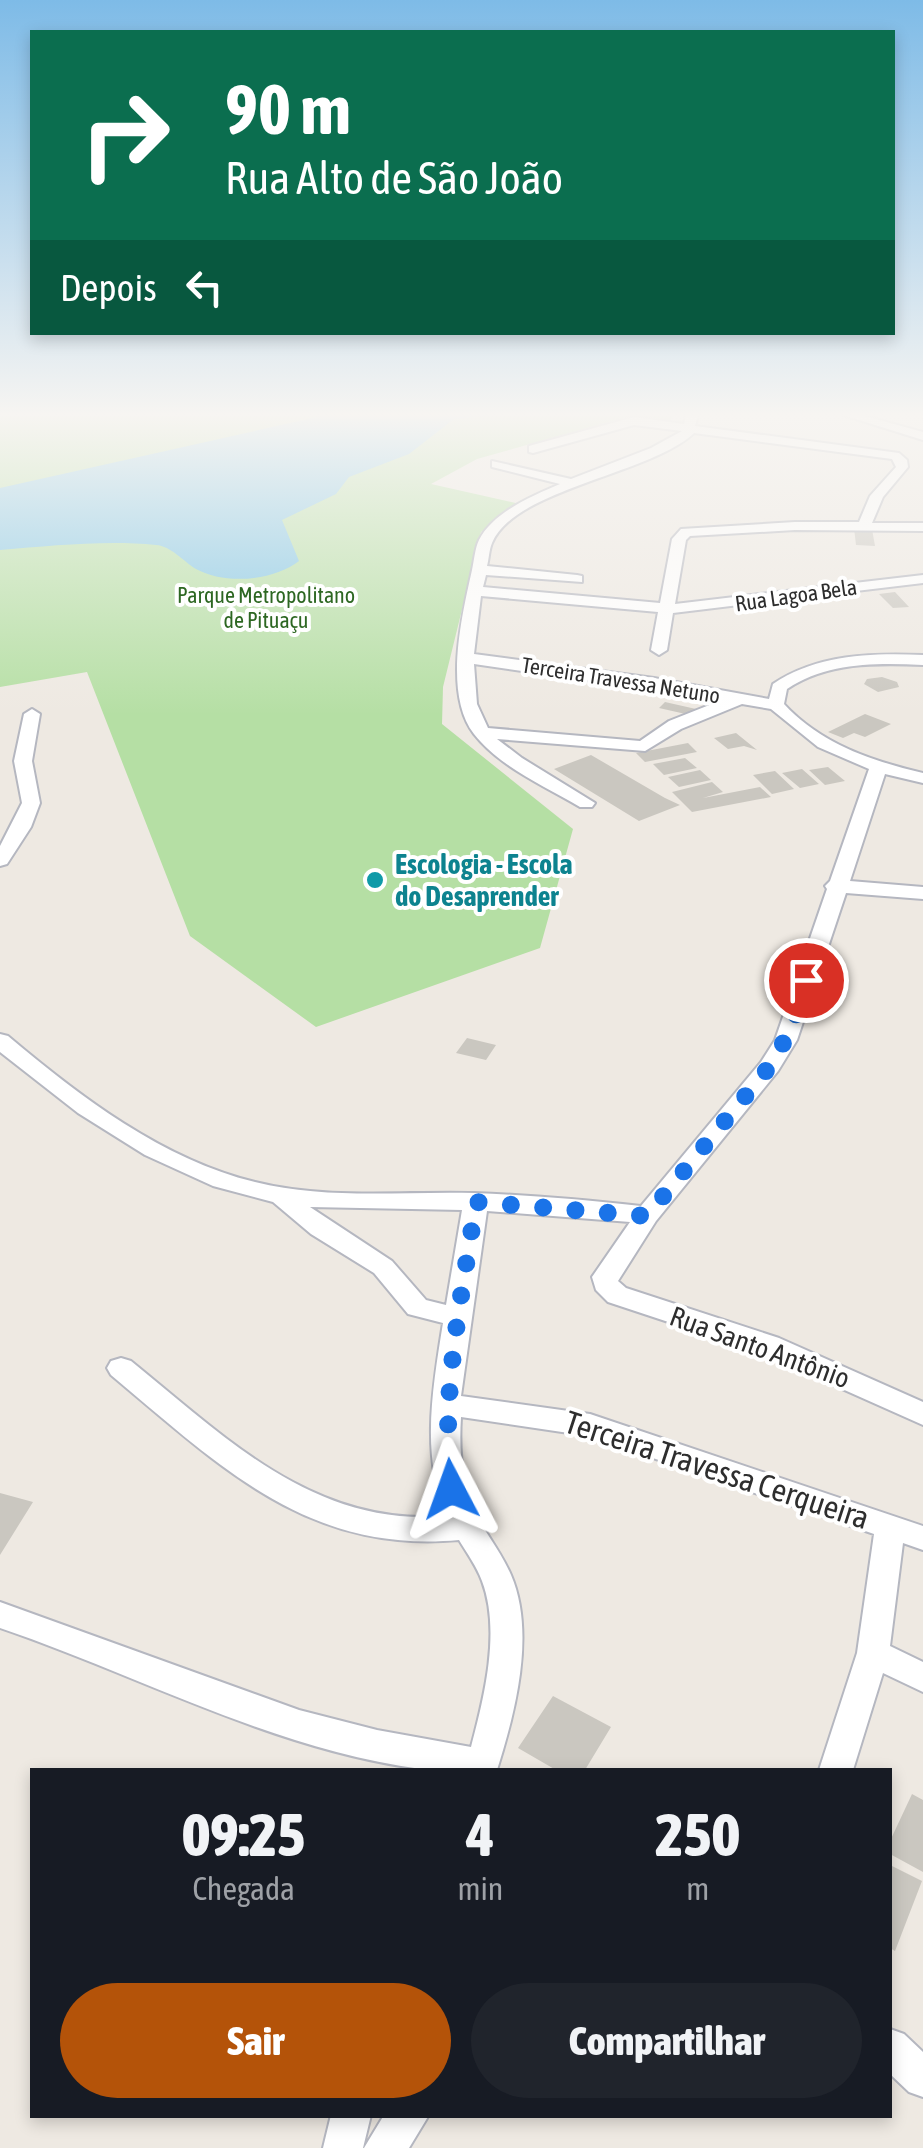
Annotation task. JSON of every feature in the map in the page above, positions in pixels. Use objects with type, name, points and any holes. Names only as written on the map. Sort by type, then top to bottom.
[{"type":"street","points":[[515,515],[486,540],[466,658],[465,696],[481,732],[494,746],[586,803]]},
{"type":"street","points":[[864,526],[868,515]]},
{"type":"street","points":[[659,650],[679,539],[686,532],[734,527],[923,528]]},
{"type":"street","points":[[480,570],[578,579]]},
{"type":"street","name":"Rua Lagoa Bela","points":[[478,590],[696,609],[923,579]]},
{"type":"street","name":"Terceira Travessa Netuno","points":[[466,658],[776,704]]},
{"type":"street","points":[[923,660],[840,664],[804,672],[779,686],[776,704],[797,728],[814,738],[879,766],[923,778]]},
{"type":"street","points":[[481,732],[635,747],[651,742],[675,725],[743,698]]},
{"type":"street","points":[[0,860],[22,827],[31,803],[23,761],[32,714]]},
{"type":"street","points":[[0,1040],[43,1076],[167,1155],[232,1185],[280,1196],[476,1202],[647,1216],[778,1054],[793,1026],[835,886],[879,766]]},
{"type":"street","points":[[835,886],[923,893]]},
{"type":"street","points":[[280,1196],[320,1228],[383,1267],[417,1307],[459,1318]]},
{"type":"street","points":[[0,1615],[66,1636],[312,1730],[481,1767],[500,1683],[506,1626],[496,1578],[464,1527],[451,1489],[447,1454],[448,1405],[476,1202]]},
{"type":"street","name":"Rua Santo Antônio","points":[[647,1216],[606,1276],[610,1293],[770,1345],[923,1414]]},
{"type":"street","points":[[121,1368],[266,1485],[309,1506],[392,1529],[464,1527]]},
{"type":"street","name":"Terceira Travessa Cerqueira","points":[[448,1405],[590,1425],[923,1538]]},
{"type":"street","points":[[837,1768],[873,1653],[890,1526]]},
{"type":"street","points":[[873,1653],[923,1678]]},
{"type":"street","points":[[892,2050],[923,2078]]},
{"type":"street","points":[[343,2148],[351,2118]]},
{"type":"street","points":[[384,2148],[407,2118]]},
{"type":"green space","name":"Parque Metropolitano de Pituaçu","points":[[0,515],[504,515],[481,532],[443,687],[442,724],[573,829],[540,948],[316,1027],[190,936],[87,672],[0,687]]},
{"type":"water","points":[[0,515],[292,515],[282,520],[299,561],[263,577],[234,579],[196,569],[172,551],[156,545],[98,543],[0,550]]},
{"type":"building","points":[[854,528],[872,529],[875,546],[856,545]]},
{"type":"building","points":[[895,592],[909,607],[893,608],[879,594]]},
{"type":"building","points":[[882,677],[897,682],[899,687],[878,692],[864,684],[867,679]]},
{"type":"building","points":[[665,702],[696,709],[690,715],[659,708]]},
{"type":"building","points":[[865,714],[891,724],[865,737],[854,733],[843,738],[828,732]]},
{"type":"building","points":[[736,733],[757,750],[744,746],[728,749],[714,738]]},
{"type":"building","points":[[688,743],[697,752],[645,762],[636,753]]},
{"type":"building","points":[[591,755],[680,805],[639,821],[554,769]]},
{"type":"building","points":[[685,758],[697,768],[664,775],[653,764]]},
{"type":"building","points":[[828,767],[845,781],[825,785],[809,770]]},
{"type":"building","points":[[802,769],[819,784],[800,788],[782,773]]},
{"type":"building","points":[[700,770],[711,780],[679,787],[668,777]]},
{"type":"building","points":[[775,771],[794,789],[772,794],[753,775]]},
{"type":"building","points":[[712,782],[723,792],[703,798],[760,787],[771,797],[692,812],[672,792]]},
{"type":"building","points":[[467,1038],[496,1045],[486,1060],[456,1053]]},
{"type":"building","points":[[0,1493],[33,1502],[0,1555]]},
{"type":"building","points":[[553,1696],[611,1727],[586,1768],[553,1768],[518,1748]]},
{"type":"building","points":[[912,1794],[923,1800],[923,1872],[892,1855],[892,1837]]},
{"type":"building","points":[[892,1866],[922,1881],[895,1951],[892,1949]]},
{"type":"place","name":"Escologia - Escola do Desaprender","points":[[375,880]]},
{"type":"route","points":[[451,1489],[448,1405],[476,1202],[567,1206],[647,1216],[770,1066],[793,1026],[806,980]]}]
